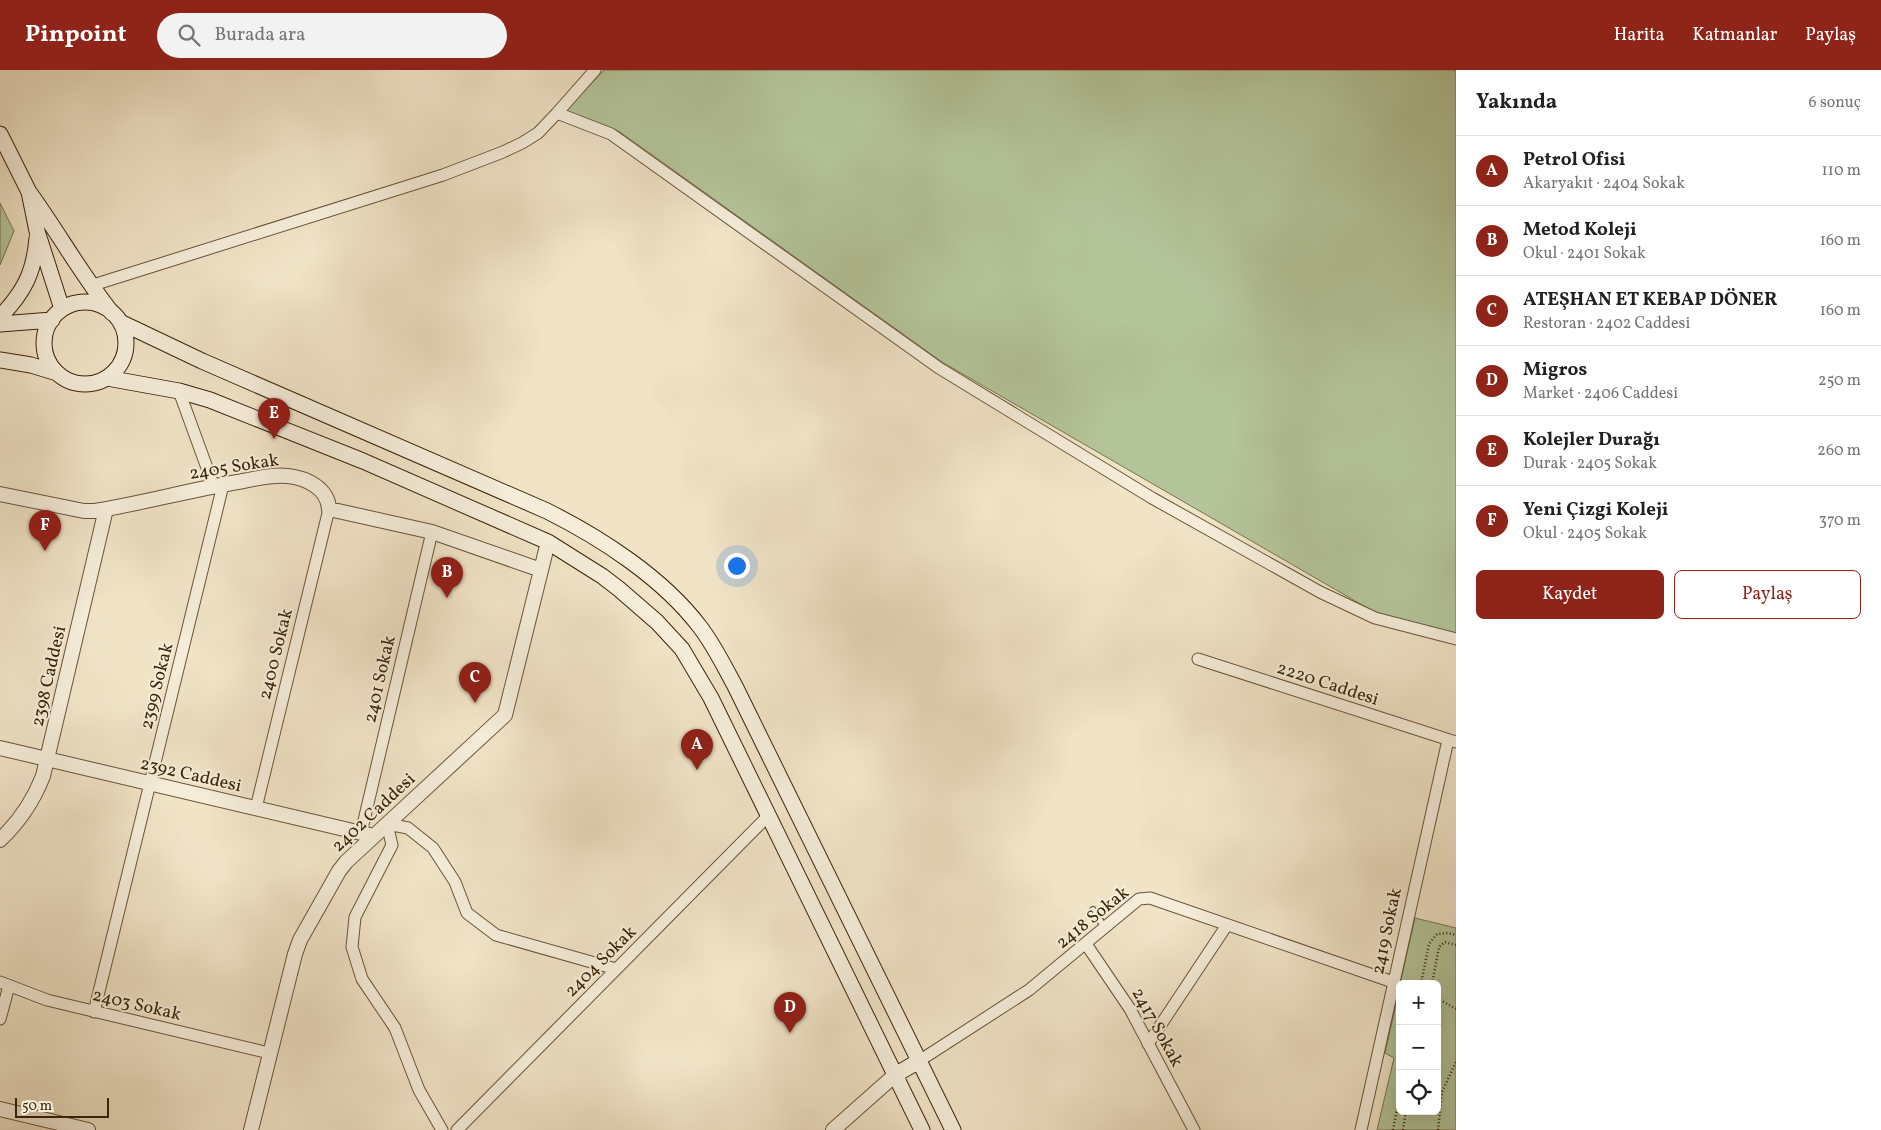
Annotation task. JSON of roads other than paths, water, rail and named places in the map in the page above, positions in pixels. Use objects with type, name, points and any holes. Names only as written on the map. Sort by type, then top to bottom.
[{"type":"main road","points":[[0,134],[29,192],[52,223],[70,256],[90,286],[116,318],[126,339],[126,350],[119,366],[107,378],[94,383],[81,384],[68,380],[57,373],[31,365],[0,360]]},
{"type":"main road","points":[[29,192],[54,290],[57,315]]},
{"type":"main road","points":[[0,317],[16,299],[27,282],[35,257],[38,231]]},
{"type":"main road","points":[[57,373],[45,352],[44,341],[47,330],[57,315],[73,304],[85,302],[97,304],[116,318],[211,365],[546,511],[594,537],[672,596],[689,613],[711,642],[735,686],[953,1130]]},
{"type":"main road","points":[[0,324],[57,315]]},
{"type":"main road","points":[[107,378],[178,391],[210,400],[363,461],[548,542],[583,563],[619,589],[657,622],[682,649],[710,698],[922,1130]]},
{"type":"main road","points":[[895,1076],[919,1061]]},
{"type":"street","points":[[90,286],[443,175],[503,152],[538,133],[595,70]]},
{"type":"street","points":[[558,113],[611,134],[939,368],[1152,498],[1320,592],[1374,618],[1456,639]]},
{"type":"street","points":[[178,391],[219,486]]},
{"type":"street","name":"2405 Sokak","points":[[1,497],[84,511],[106,509],[275,475],[295,478],[323,491],[327,497],[329,509]]},
{"type":"street","name":"2399 Sokak","points":[[94,1012],[150,783],[219,486]]},
{"type":"street","name":"2398 Caddesi","points":[[0,840],[13,828],[28,809],[37,792],[48,759],[106,509]]},
{"type":"street","points":[[329,509],[432,532],[541,570]]},
{"type":"street","name":"2400 Sokak","points":[[256,808],[329,509]]},
{"type":"street","name":"2401 Sokak","points":[[367,835],[432,532]]},
{"type":"street","name":"2402 Caddesi","points":[[251,1130],[269,1053],[300,940],[342,866],[367,835],[387,824],[506,715],[548,542]]},
{"type":"street","name":"2220 Caddesi","points":[[1198,659],[1452,741]]},
{"type":"street","name":"2419 Sokak","points":[[1361,1130],[1393,982],[1452,741]]},
{"type":"street","name":"2392 Caddesi","points":[[0,748],[367,835]]},
{"type":"street","name":"2404 Sokak","points":[[457,1130],[768,816]]},
{"type":"street","points":[[442,1130],[419,1090],[395,1028],[362,979],[352,947],[355,917],[392,845],[387,824],[408,828],[433,848],[455,882],[467,913],[496,935],[616,969]]},
{"type":"street","name":"2418 Sokak","points":[[919,1061],[1029,990],[1139,899],[1145,897],[1393,982]]},
{"type":"street","points":[[1148,1044],[1227,925]]},
{"type":"street","name":"2417 Sokak","points":[[1086,944],[1130,1009],[1194,1130]]},
{"type":"street","points":[[0,1019],[4,984]]},
{"type":"street","name":"2403 Sokak","points":[[4,984],[46,1000],[269,1053]]},
{"type":"street","points":[[833,1130],[895,1076]]},
{"type":"street","points":[[0,1109],[88,1130]]},
{"type":"lane","points":[[1093,910],[1105,928]]},
{"type":"place","name":"Kolejler Durağı","points":[[274,439]]},
{"type":"place","name":"Yeni Çizgi Koleji","points":[[45,551]]},
{"type":"place","name":"Metod Koleji","points":[[447,598]]},
{"type":"place","name":"ATEŞHAN ET KEBAP DÖNER","points":[[475,703]]},
{"type":"place","name":"Petrol Ofisi","points":[[697,770]]},
{"type":"place","name":"Migros","points":[[790,1033]]}]
